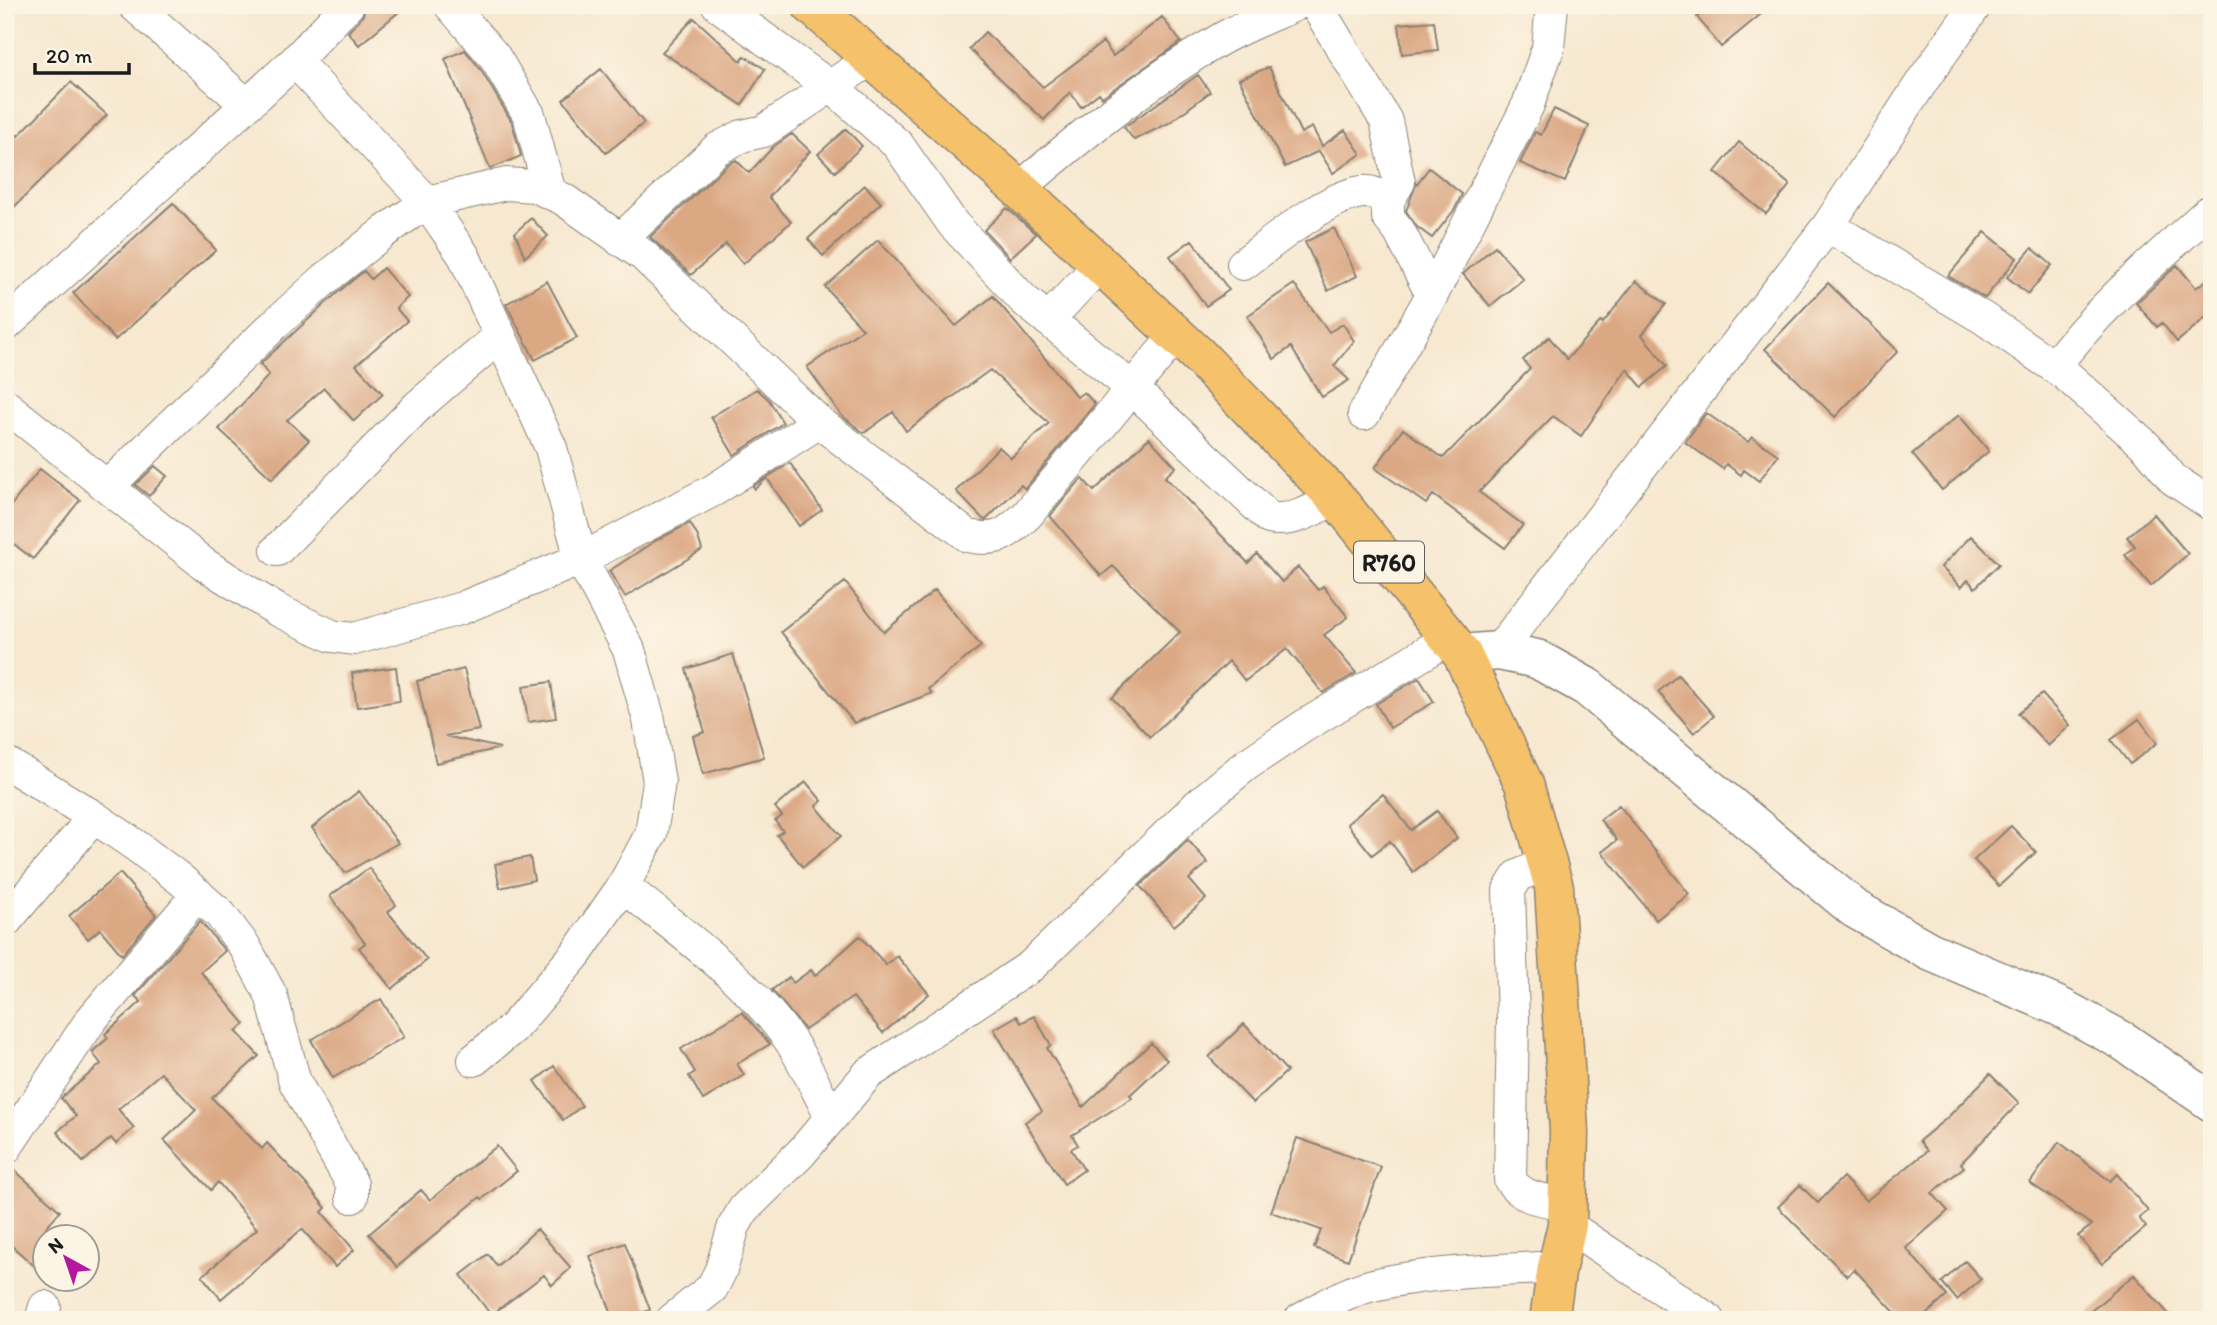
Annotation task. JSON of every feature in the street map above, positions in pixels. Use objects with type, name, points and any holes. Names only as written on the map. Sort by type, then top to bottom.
[{"type":"main road","name":"R760","points":[[811,5],[1019,189],[1176,335],[1336,498],[1469,648],[1524,784],[1554,887],[1569,1131],[1567,1215],[1549,1320]]},
{"type":"street","points":[[135,5],[247,105]]},
{"type":"street","points":[[12,307],[247,105],[295,61],[348,5]]},
{"type":"street","points":[[450,5],[494,57],[529,115],[550,193]]},
{"type":"street","points":[[718,5],[830,87],[898,145],[953,224],[1024,300],[1132,388],[1269,518],[1283,520],[1297,517],[1336,498]]},
{"type":"street","points":[[1019,189],[1080,137],[1147,87],[1223,38],[1294,5]]},
{"type":"street","points":[[1316,5],[1386,121],[1399,182],[1388,201],[1388,217],[1399,231],[1432,295]]},
{"type":"street","points":[[1364,414],[1432,295],[1528,105],[1548,48],[1552,5]]},
{"type":"street","points":[[672,1320],[712,1288],[721,1270],[734,1226],[744,1209],[801,1153],[868,1074],[1031,966],[1159,841],[1246,765],[1304,726],[1469,648],[1828,226],[1923,80],[1976,5]]},
{"type":"street","points":[[620,240],[717,149],[741,136],[764,131],[872,59]]},
{"type":"street","points":[[295,61],[427,202],[464,256],[551,448],[581,559],[629,650],[649,720],[659,782],[651,834],[622,886],[576,954],[513,1027],[474,1060]]},
{"type":"street","points":[[108,486],[325,279],[427,202],[506,184],[534,186],[563,199],[643,255],[819,422],[968,536],[988,540],[1006,535],[1027,515],[1176,335]]},
{"type":"street","points":[[1243,264],[1307,218],[1346,197],[1364,192],[1378,194],[1388,201]]},
{"type":"street","points":[[2054,367],[2072,343],[2120,291],[2208,212]]},
{"type":"street","points":[[1828,226],[1939,290],[2054,367],[2147,447],[2173,479],[2212,505]]},
{"type":"street","points":[[1048,320],[1100,264]]},
{"type":"street","points":[[277,550],[418,406],[500,336]]},
{"type":"street","points":[[9,416],[108,486],[204,564],[277,610],[332,636],[354,639],[463,608],[581,559],[714,490],[819,422]]},
{"type":"street","points":[[1469,648],[1537,659],[1587,687],[1855,909],[1929,951],[2058,1006],[2123,1041],[2212,1102]]},
{"type":"street","points":[[5,762],[94,817],[198,894],[220,914],[239,939],[271,995],[295,1082],[352,1184],[352,1197]]},
{"type":"street","points":[[5,922],[94,817]]},
{"type":"street","points":[[1546,863],[1518,876],[1509,890],[1513,1019],[1510,1180],[1516,1190],[1567,1215],[1709,1320]]},
{"type":"street","points":[[622,886],[725,970],[758,1002],[788,1037],[831,1116]]},
{"type":"street","points":[[5,1149],[90,1020],[198,894]]},
{"type":"street","points":[[1300,1320],[1371,1285],[1448,1274],[1557,1267]]},
{"type":"building","points":[[366,5],[407,5],[359,45],[348,32],[362,17]]},
{"type":"building","points":[[1711,5],[1772,5],[1721,47],[1697,17]]},
{"type":"building","points":[[1162,17],[1181,42],[1102,97],[1099,93],[1081,107],[1070,92],[1044,120],[969,49],[985,32],[1043,87],[1103,42],[1113,56]]},
{"type":"building","points":[[694,18],[741,61],[744,56],[765,69],[742,105],[662,52]]},
{"type":"building","points":[[1434,21],[1438,50],[1402,54],[1399,24]]},
{"type":"building","points":[[465,50],[479,67],[512,122],[521,156],[490,169],[445,59]]},
{"type":"building","points":[[1269,67],[1301,133],[1312,127],[1322,146],[1345,130],[1361,154],[1333,173],[1319,151],[1285,167],[1239,79]]},
{"type":"building","points":[[601,69],[644,123],[606,153],[563,100]]},
{"type":"building","points":[[1198,75],[1210,92],[1169,123],[1134,140],[1124,127]]},
{"type":"building","points":[[71,82],[107,115],[5,216],[5,126],[18,136]]},
{"type":"building","points":[[1554,109],[1589,126],[1565,182],[1520,163],[1535,132],[1541,135]]},
{"type":"building","points":[[846,129],[862,146],[835,172],[818,154]]},
{"type":"building","points":[[792,134],[810,151],[769,197],[791,222],[743,264],[726,244],[691,275],[650,237],[728,164],[736,160],[749,173],[773,147]]},
{"type":"building","points":[[1739,142],[1790,185],[1766,214],[1715,172]]},
{"type":"building","points":[[1429,168],[1462,194],[1455,209],[1432,238],[1417,227],[1406,211],[1416,185]]},
{"type":"building","points":[[865,185],[881,203],[823,256],[808,239]]},
{"type":"building","points":[[173,203],[216,250],[115,340],[73,293]]},
{"type":"building","points":[[1007,208],[1036,234],[1010,258],[984,230]]},
{"type":"building","points":[[531,218],[548,236],[525,257],[515,233]]},
{"type":"building","points":[[1334,228],[1357,276],[1328,291],[1305,242]]},
{"type":"building","points":[[1985,232],[2017,258],[1985,298],[1948,276]]},
{"type":"building","points":[[878,240],[956,326],[993,296],[1077,397],[1084,392],[1095,404],[1025,489],[1021,485],[986,520],[956,491],[999,447],[1011,458],[1049,423],[990,370],[906,431],[893,412],[864,433],[842,416],[807,367],[863,329],[825,287]]},
{"type":"building","points":[[1192,240],[1229,290],[1206,306],[1170,256]]},
{"type":"building","points":[[1495,246],[1523,279],[1490,306],[1463,274]]},
{"type":"building","points":[[2032,248],[2052,265],[2028,294],[2007,277]]},
{"type":"building","points":[[2177,265],[2196,288],[2212,276],[2212,312],[2177,342],[2162,323],[2157,327],[2136,303]]},
{"type":"building","points":[[383,268],[408,297],[396,308],[407,321],[356,365],[383,394],[354,421],[324,388],[287,420],[309,440],[272,479],[219,429],[269,375],[260,364],[364,271],[371,279]]},
{"type":"building","points":[[547,281],[577,338],[535,360],[506,304]]},
{"type":"building","points":[[1636,281],[1666,304],[1642,335],[1667,366],[1642,387],[1627,369],[1581,436],[1553,416],[1479,492],[1523,525],[1505,548],[1433,495],[1426,504],[1375,468],[1403,429],[1443,458],[1530,369],[1523,360],[1549,337],[1567,359],[1601,321],[1603,323]]},
{"type":"building","points":[[1828,283],[1898,351],[1835,417],[1765,349]]},
{"type":"building","points":[[1294,284],[1329,332],[1343,324],[1354,341],[1334,366],[1349,380],[1322,397],[1291,347],[1274,359],[1247,316]]},
{"type":"building","points":[[757,389],[769,400],[783,423],[734,455],[711,417]]},
{"type":"building","points":[[1706,413],[1748,442],[1752,437],[1778,455],[1759,481],[1744,470],[1741,475],[1726,464],[1723,469],[1685,442]]},
{"type":"building","points":[[1959,415],[1989,451],[1942,490],[1912,454]]},
{"type":"building","points":[[1149,438],[1176,467],[1165,477],[1248,563],[1257,554],[1282,582],[1298,567],[1318,590],[1323,586],[1348,617],[1324,635],[1356,673],[1323,693],[1287,649],[1245,681],[1229,661],[1150,737],[1112,698],[1180,632],[1113,566],[1101,576],[1050,516],[1082,478],[1094,491]]},
{"type":"building","points":[[790,463],[822,510],[799,526],[767,478],[755,489],[753,486]]},
{"type":"building","points":[[155,466],[167,476],[149,496],[135,485]]},
{"type":"building","points":[[40,469],[80,500],[33,559],[5,537],[5,513]]},
{"type":"building","points":[[2154,514],[2188,554],[2151,586],[2125,555],[2135,546],[2127,537]]},
{"type":"building","points":[[690,523],[702,550],[625,597],[609,571],[655,541]]},
{"type":"building","points":[[1971,536],[1999,564],[1975,588],[1968,580],[1961,587],[1941,567]]},
{"type":"building","points":[[845,582],[884,632],[935,590],[981,646],[928,689],[932,693],[854,723],[781,632]]},
{"type":"building","points":[[733,654],[764,757],[703,774],[693,736],[705,732],[686,669]]},
{"type":"building","points":[[396,667],[400,701],[357,707],[352,673]]},
{"type":"building","points":[[464,669],[479,730],[445,736],[500,748],[436,763],[417,681]]},
{"type":"building","points":[[1678,675],[1714,716],[1694,733],[1658,692]]},
{"type":"building","points":[[1419,678],[1434,702],[1390,728],[1376,704]]},
{"type":"building","points":[[551,682],[556,718],[528,722],[523,686]]},
{"type":"building","points":[[2042,694],[2070,725],[2048,746],[2018,713]]},
{"type":"building","points":[[2139,719],[2157,743],[2130,764],[2111,740]]},
{"type":"building","points":[[806,782],[822,801],[816,806],[841,836],[803,867],[777,835],[783,831],[775,821],[782,816],[775,807]]},
{"type":"building","points":[[359,791],[398,843],[345,873],[312,828]]},
{"type":"building","points":[[1383,794],[1411,830],[1437,811],[1457,838],[1413,872],[1390,841],[1372,855],[1347,824]]},
{"type":"building","points":[[1619,805],[1689,894],[1656,920],[1602,852],[1617,840],[1600,820]]},
{"type":"building","points":[[2011,826],[2036,852],[1999,886],[1974,860]]},
{"type":"building","points":[[1188,840],[1208,863],[1189,879],[1206,899],[1174,926],[1140,886]]},
{"type":"building","points":[[530,857],[534,880],[500,888],[495,864]]},
{"type":"building","points":[[369,868],[396,905],[388,912],[427,960],[392,989],[359,948],[365,943],[330,896]]},
{"type":"building","points":[[120,873],[156,915],[122,955],[100,929],[88,939],[69,916]]},
{"type":"building","points":[[200,921],[225,951],[201,972],[245,1024],[236,1031],[259,1056],[212,1098],[262,1149],[267,1143],[306,1184],[326,1208],[322,1212],[354,1250],[335,1267],[302,1229],[221,1299],[202,1276],[257,1229],[218,1182],[211,1190],[164,1140],[196,1110],[161,1073],[118,1109],[134,1128],[116,1144],[111,1138],[83,1162],[57,1132],[76,1116],[61,1098],[101,1064],[92,1052],[108,1038],[105,1034],[141,1002],[135,996]]},
{"type":"building","points":[[860,936],[886,965],[897,956],[929,994],[883,1033],[853,997],[805,1030],[772,990],[789,977],[793,983],[811,970],[815,976]]},
{"type":"building","points":[[381,999],[404,1037],[333,1078],[311,1040]]},
{"type":"building","points":[[742,1012],[770,1044],[737,1064],[744,1075],[703,1100],[689,1076],[695,1072],[681,1049]]},
{"type":"building","points":[[1017,1016],[1021,1023],[1034,1016],[1051,1045],[1047,1048],[1083,1107],[1151,1043],[1167,1060],[1130,1095],[1132,1098],[1072,1135],[1078,1145],[1071,1149],[1084,1170],[1064,1184],[1025,1122],[1042,1111],[994,1029]]},
{"type":"building","points":[[1244,1024],[1287,1071],[1253,1103],[1209,1057]]},
{"type":"building","points":[[554,1066],[582,1106],[563,1120],[535,1081]]},
{"type":"building","points":[[1990,1074],[2019,1103],[1961,1163],[1964,1167],[1932,1193],[1948,1211],[1906,1248],[1947,1296],[1920,1320],[1902,1320],[1854,1269],[1847,1276],[1778,1207],[1800,1185],[1818,1203],[1843,1177],[1866,1201],[1927,1151],[1919,1141],[1948,1117]]},
{"type":"building","points":[[1297,1138],[1381,1167],[1348,1260],[1314,1248],[1321,1230],[1271,1212]]},
{"type":"building","points":[[2059,1142],[2110,1181],[2117,1174],[2148,1211],[2139,1218],[2146,1227],[2102,1264],[2078,1236],[2092,1225],[2030,1183]]},
{"type":"building","points":[[497,1146],[517,1171],[482,1199],[480,1197],[397,1267],[369,1234],[421,1190],[430,1200]]},
{"type":"building","points":[[10,1166],[60,1211],[49,1224],[32,1224],[32,1264],[5,1240],[5,1167]]},
{"type":"building","points":[[537,1229],[571,1268],[552,1285],[544,1275],[491,1315],[461,1275],[488,1254],[497,1266]]},
{"type":"building","points":[[625,1243],[650,1310],[623,1320],[614,1320],[590,1256]]},
{"type":"building","points":[[1965,1261],[1981,1279],[1957,1300],[1942,1282]]},
{"type":"building","points":[[2134,1275],[2174,1320],[2080,1320]]}]
